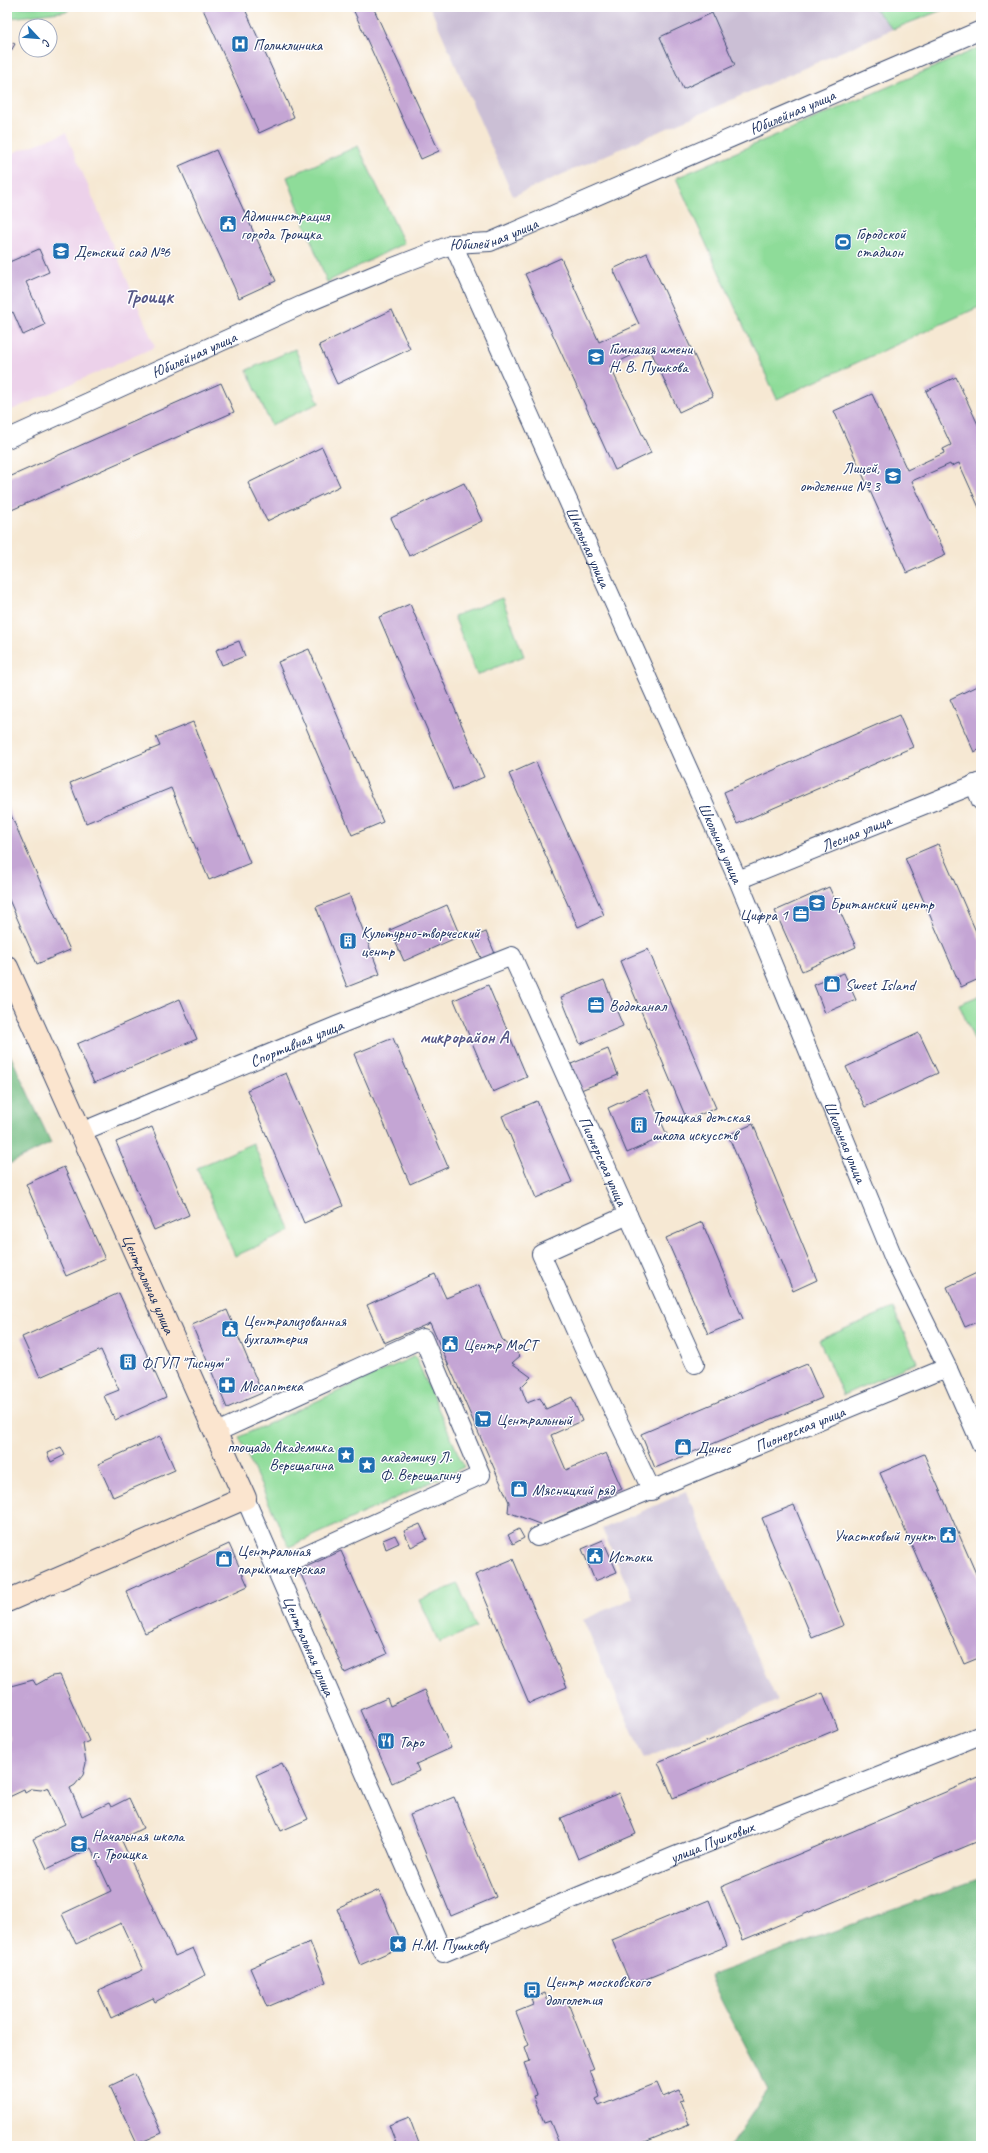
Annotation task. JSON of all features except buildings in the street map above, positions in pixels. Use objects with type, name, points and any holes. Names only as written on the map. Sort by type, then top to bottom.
[{"type":"main road","name":"Центральная улица","points":[[7,967],[217,1432],[245,1498]]},
{"type":"main road","points":[[7,1601],[245,1498]]},
{"type":"street","name":"Юбилейная улица","points":[[7,439],[302,305],[454,244],[492,241],[981,30]]},
{"type":"street","name":"Школьная улица","points":[[454,244],[738,880],[894,1258],[948,1370],[981,1444]]},
{"type":"street","name":"Лесная улица","points":[[738,880],[977,783],[981,801]]},
{"type":"street","name":"Пионерская улица","points":[[512,956],[628,1215],[541,1254],[587,1356],[652,1491]]},
{"type":"street","name":"Спортивная улица","points":[[81,1132],[336,1026],[512,956]]},
{"type":"street","points":[[628,1215],[695,1364]]},
{"type":"street","points":[[217,1432],[423,1338],[481,1475],[276,1568]]},
{"type":"street","name":"Пионерская улица","points":[[537,1537],[652,1491],[936,1372],[948,1370]]},
{"type":"street","name":"Центральная улица","points":[[245,1498],[443,1953]]},
{"type":"street","name":"улица Пушковых","points":[[443,1953],[675,1856],[981,1735]]},
{"type":"shaded area","points":[[430,7],[873,7],[893,29],[513,196]]},
{"type":"shaded area","name":"Детский сад №6","points":[[66,133],[155,347],[7,412],[7,155]]},
{"type":"shaded area","points":[[686,1492],[777,1701],[644,1759],[583,1620],[633,1598],[602,1529]]},
{"type":"green space","points":[[7,7],[68,7],[68,11],[10,18],[7,16]]},
{"type":"green space","points":[[873,7],[950,7],[893,29]]},
{"type":"green space","name":"Городской стадион","points":[[981,47],[981,306],[777,399],[676,178]]},
{"type":"green space","points":[[358,146],[404,243],[327,282],[287,177]]},
{"type":"green space","points":[[295,349],[319,403],[271,425],[247,370]]},
{"type":"green space","points":[[502,598],[524,656],[477,675],[454,616]]},
{"type":"green space","points":[[981,995],[981,1050],[979,1051],[959,1004]]},
{"type":"green space","points":[[7,1048],[51,1143],[7,1165]]},
{"type":"green space","points":[[253,1143],[291,1231],[235,1256],[197,1168]]},
{"type":"green space","points":[[893,1308],[917,1362],[843,1395],[819,1340]]},
{"type":"green space","points":[[415,1356],[464,1467],[289,1547],[239,1437]]},
{"type":"green space","points":[[458,1584],[476,1627],[439,1643],[420,1600]]},
{"type":"green space","points":[[981,1878],[981,2146],[730,2146],[768,2090],[709,1976]]},
{"type":"place","name":"Поликлиника","points":[[240,44]]},
{"type":"place","name":"Администрация города Троицка","points":[[228,224]]},
{"type":"place","name":"Городской стадион","points":[[843,242]]},
{"type":"place","name":"Детский сад №6","points":[[61,251]]},
{"type":"place","name":"Гимназия имени Н. В. Пушкова","points":[[596,357]]},
{"type":"place","name":"Лицей, отделение № 3","points":[[893,476]]},
{"type":"place","name":"Британский центр","points":[[817,903]]},
{"type":"place","name":"Цифра 1","points":[[801,914]]},
{"type":"place","name":"Культурно-творческий центр","points":[[348,941]]},
{"type":"place","name":"Sweet Island","points":[[832,984]]},
{"type":"place","name":"Водоканал","points":[[596,1005]]},
{"type":"place","name":"Троицкая детская школа искусств","points":[[639,1125]]},
{"type":"place","name":"Централизованная бухгалтерия","points":[[230,1329]]},
{"type":"place","name":"Центр МоСТ","points":[[450,1344]]},
{"type":"place","name":"ФГУП \"Тиснум\"","points":[[128,1362]]},
{"type":"place","name":"Мосаптека","points":[[227,1385]]},
{"type":"place","name":"Центральный","points":[[483,1419]]},
{"type":"place","name":"Динес","points":[[683,1447]]},
{"type":"place","name":"площадь Академика Верещагина","points":[[346,1455]]},
{"type":"place","name":"академику Л. Ф. Верещагину","points":[[367,1465]]},
{"type":"place","name":"Мясницкий ряд","points":[[519,1489]]},
{"type":"place","name":"Участковый пункт","points":[[948,1535]]},
{"type":"place","name":"Истоки","points":[[595,1556]]},
{"type":"place","name":"Центральная парикмахерская","points":[[224,1559]]},
{"type":"place","name":"Таро","points":[[386,1741]]},
{"type":"place","name":"Начальная школа г. Троицка","points":[[79,1844]]},
{"type":"place","name":"Н.М. Пушкову","points":[[398,1944]]},
{"type":"place","name":"Центр московского долголетия","points":[[532,1990]]},
{"type":"district","name":"Троицк","points":[[149,296]]},
{"type":"district","name":"микрорайон А","points":[[464,1037]]}]
